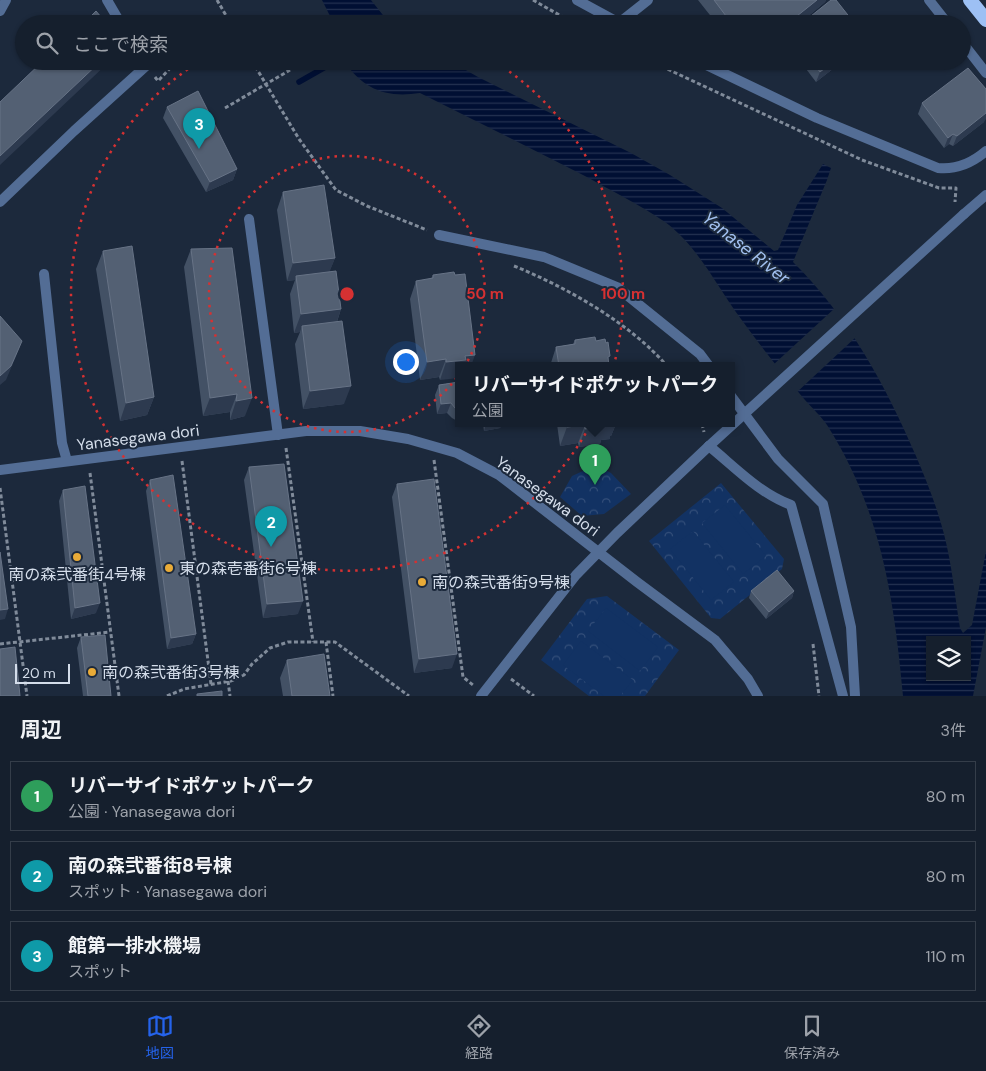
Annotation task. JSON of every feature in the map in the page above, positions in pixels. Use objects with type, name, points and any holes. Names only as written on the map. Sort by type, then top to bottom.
[{"type":"highway","points":[[970,0],[986,20]]},
{"type":"street","points":[[0,10],[6,0]]},
{"type":"street","points":[[107,0],[116,15]]},
{"type":"street","points":[[577,0],[605,15]]},
{"type":"street","points":[[630,15],[648,0]]},
{"type":"street","points":[[929,0],[941,15]]},
{"type":"street","points":[[971,54],[986,73]]},
{"type":"street","points":[[0,202],[137,70]]},
{"type":"street","points":[[717,70],[834,126],[938,168],[967,165],[986,151]]},
{"type":"street","points":[[735,422],[964,214],[984,198]]},
{"type":"street","points":[[249,219],[278,435]]},
{"type":"street","points":[[440,235],[544,257],[616,287],[700,354],[706,362]]},
{"type":"street","points":[[44,274],[62,443],[67,461]]},
{"type":"street","points":[[735,401],[778,459],[823,504],[851,627],[855,696]]},
{"type":"street","points":[[481,696],[576,575],[730,427]]},
{"type":"street","name":"Yanasegawa dori","points":[[0,470],[306,431],[360,432],[408,439],[457,453],[499,476],[636,582],[715,640],[748,679],[758,696]]},
{"type":"street","points":[[709,446],[760,488],[774,498],[791,505],[843,696]]},
{"type":"path","points":[[217,0],[225,15]]},
{"type":"path","points":[[533,0],[559,15]]},
{"type":"path","points":[[150,70],[158,80],[168,70]]},
{"type":"path","points":[[226,108],[290,70]]},
{"type":"path","points":[[669,70],[862,160],[939,188],[956,188],[955,202]]},
{"type":"path","points":[[286,448],[313,642]]},
{"type":"path","points":[[434,459],[463,677],[473,685]]},
{"type":"path","points":[[182,460],[211,684]]},
{"type":"path","points":[[90,472],[119,696]]},
{"type":"path","points":[[0,488],[27,696]]},
{"type":"path","points":[[0,644],[110,632]]},
{"type":"path","points":[[167,696],[184,689],[244,676],[252,664],[270,648],[288,642],[335,642],[408,696]]},
{"type":"path","points":[[326,642],[333,696]]},
{"type":"path","points":[[511,679],[534,696]]},
{"type":"path","points":[[228,681],[230,696]]},
{"type":"green space","points":[[596,465],[611,473],[631,494],[604,514],[582,516],[560,497],[572,476]]},
{"type":"green space","points":[[721,483],[784,559],[782,569],[720,619],[711,618],[649,541]]},
{"type":"green space","points":[[725,505],[766,556],[743,574],[702,523]]},
{"type":"green space","points":[[693,531],[734,582],[711,600],[670,549]]},
{"type":"green space","points":[[607,596],[679,650],[645,696],[589,696],[541,660],[587,599]]},
{"type":"green space","points":[[606,608],[658,647],[640,671],[588,631]]},
{"type":"green space","points":[[581,641],[633,680],[620,696],[604,696],[563,665]]},
{"type":"water","points":[[322,0],[371,0],[383,15],[330,15]]},
{"type":"water","name":"Yanase River","points":[[351,70],[466,70],[631,153],[670,175],[722,208],[774,251],[778,250],[797,205],[823,164],[831,168],[793,262],[831,305],[864,353],[892,404],[916,456],[935,504],[947,546],[960,628],[963,633],[972,625],[986,551],[986,627],[973,696],[903,696],[895,624],[882,556],[860,489],[845,457],[825,422],[764,350],[697,255],[677,232],[635,203],[420,93],[386,93],[368,85]]},
{"type":"pier","points":[[835,308],[856,337],[796,393],[773,365]]},
{"type":"building","points":[[714,0],[817,0],[798,15],[725,15]]},
{"type":"building","points":[[831,0],[836,0],[848,15],[812,15]]},
{"type":"building","points":[[34,70],[91,70],[0,156],[0,102]]},
{"type":"building","points":[[965,70],[970,70],[986,89],[986,113],[957,136],[953,134],[948,138],[922,103]]},
{"type":"building","points":[[198,91],[237,169],[210,182],[167,107]]},
{"type":"building","points":[[324,185],[335,258],[293,263],[283,192]]},
{"type":"building","points":[[132,246],[154,397],[126,403],[103,251]]},
{"type":"building","points":[[232,248],[252,398],[236,401],[237,394],[210,398],[191,249]]},
{"type":"building","points":[[336,271],[341,309],[301,314],[296,276]]},
{"type":"building","points":[[454,272],[455,275],[465,274],[475,355],[465,356],[466,360],[446,362],[446,359],[427,362],[416,281],[433,278],[433,275]]},
{"type":"building","points":[[0,316],[22,341],[11,366],[0,376]]},
{"type":"building","points":[[342,321],[351,386],[310,391],[302,326]]},
{"type":"building","points":[[595,337],[596,341],[605,339],[606,343],[608,342],[610,356],[608,357],[609,362],[558,362],[556,347],[575,344],[575,340]]},
{"type":"building","points":[[455,383],[455,408],[451,403],[441,404],[439,385]]},
{"type":"building","points":[[284,464],[303,601],[267,604],[249,467]]},
{"type":"building","name":"東の森壱番街6号棟","points":[[173,475],[196,634],[171,638],[150,480]]},
{"type":"building","name":"南の森弐番街9号棟","points":[[434,479],[457,654],[419,659],[397,484]]},
{"type":"building","name":"南の森弐番街4号棟","points":[[85,486],[100,603],[75,608],[63,490]]},
{"type":"building","points":[[0,552],[8,609],[0,610]]},
{"type":"building","points":[[777,570],[794,591],[769,612],[751,591]]},
{"type":"building","name":"南の森弐番街3号棟","points":[[105,635],[111,696],[88,696],[81,637]]},
{"type":"building","points":[[15,647],[20,696],[0,696],[0,649]]},
{"type":"building","points":[[324,654],[330,696],[292,696],[287,660]]},
{"type":"building","points":[[222,691],[222,696],[197,696],[197,694]]},
{"type":"waterway","points":[[299,82],[320,70]]},
{"type":"place","name":"館第一排水機場","points":[[199,149]]},
{"type":"place","name":"リバーサイドポケットパーク","points":[[595,485]]},
{"type":"place","name":"南の森弐番街8号棟","points":[[271,547]]},
{"type":"place","name":"南の森弐番街4号棟","points":[[77,557]]},
{"type":"place","name":"東の森壱番街6号棟","points":[[169,568]]},
{"type":"place","name":"南の森弐番街9号棟","points":[[422,582]]},
{"type":"place","name":"南の森弐番街3号棟","points":[[92,672]]}]
